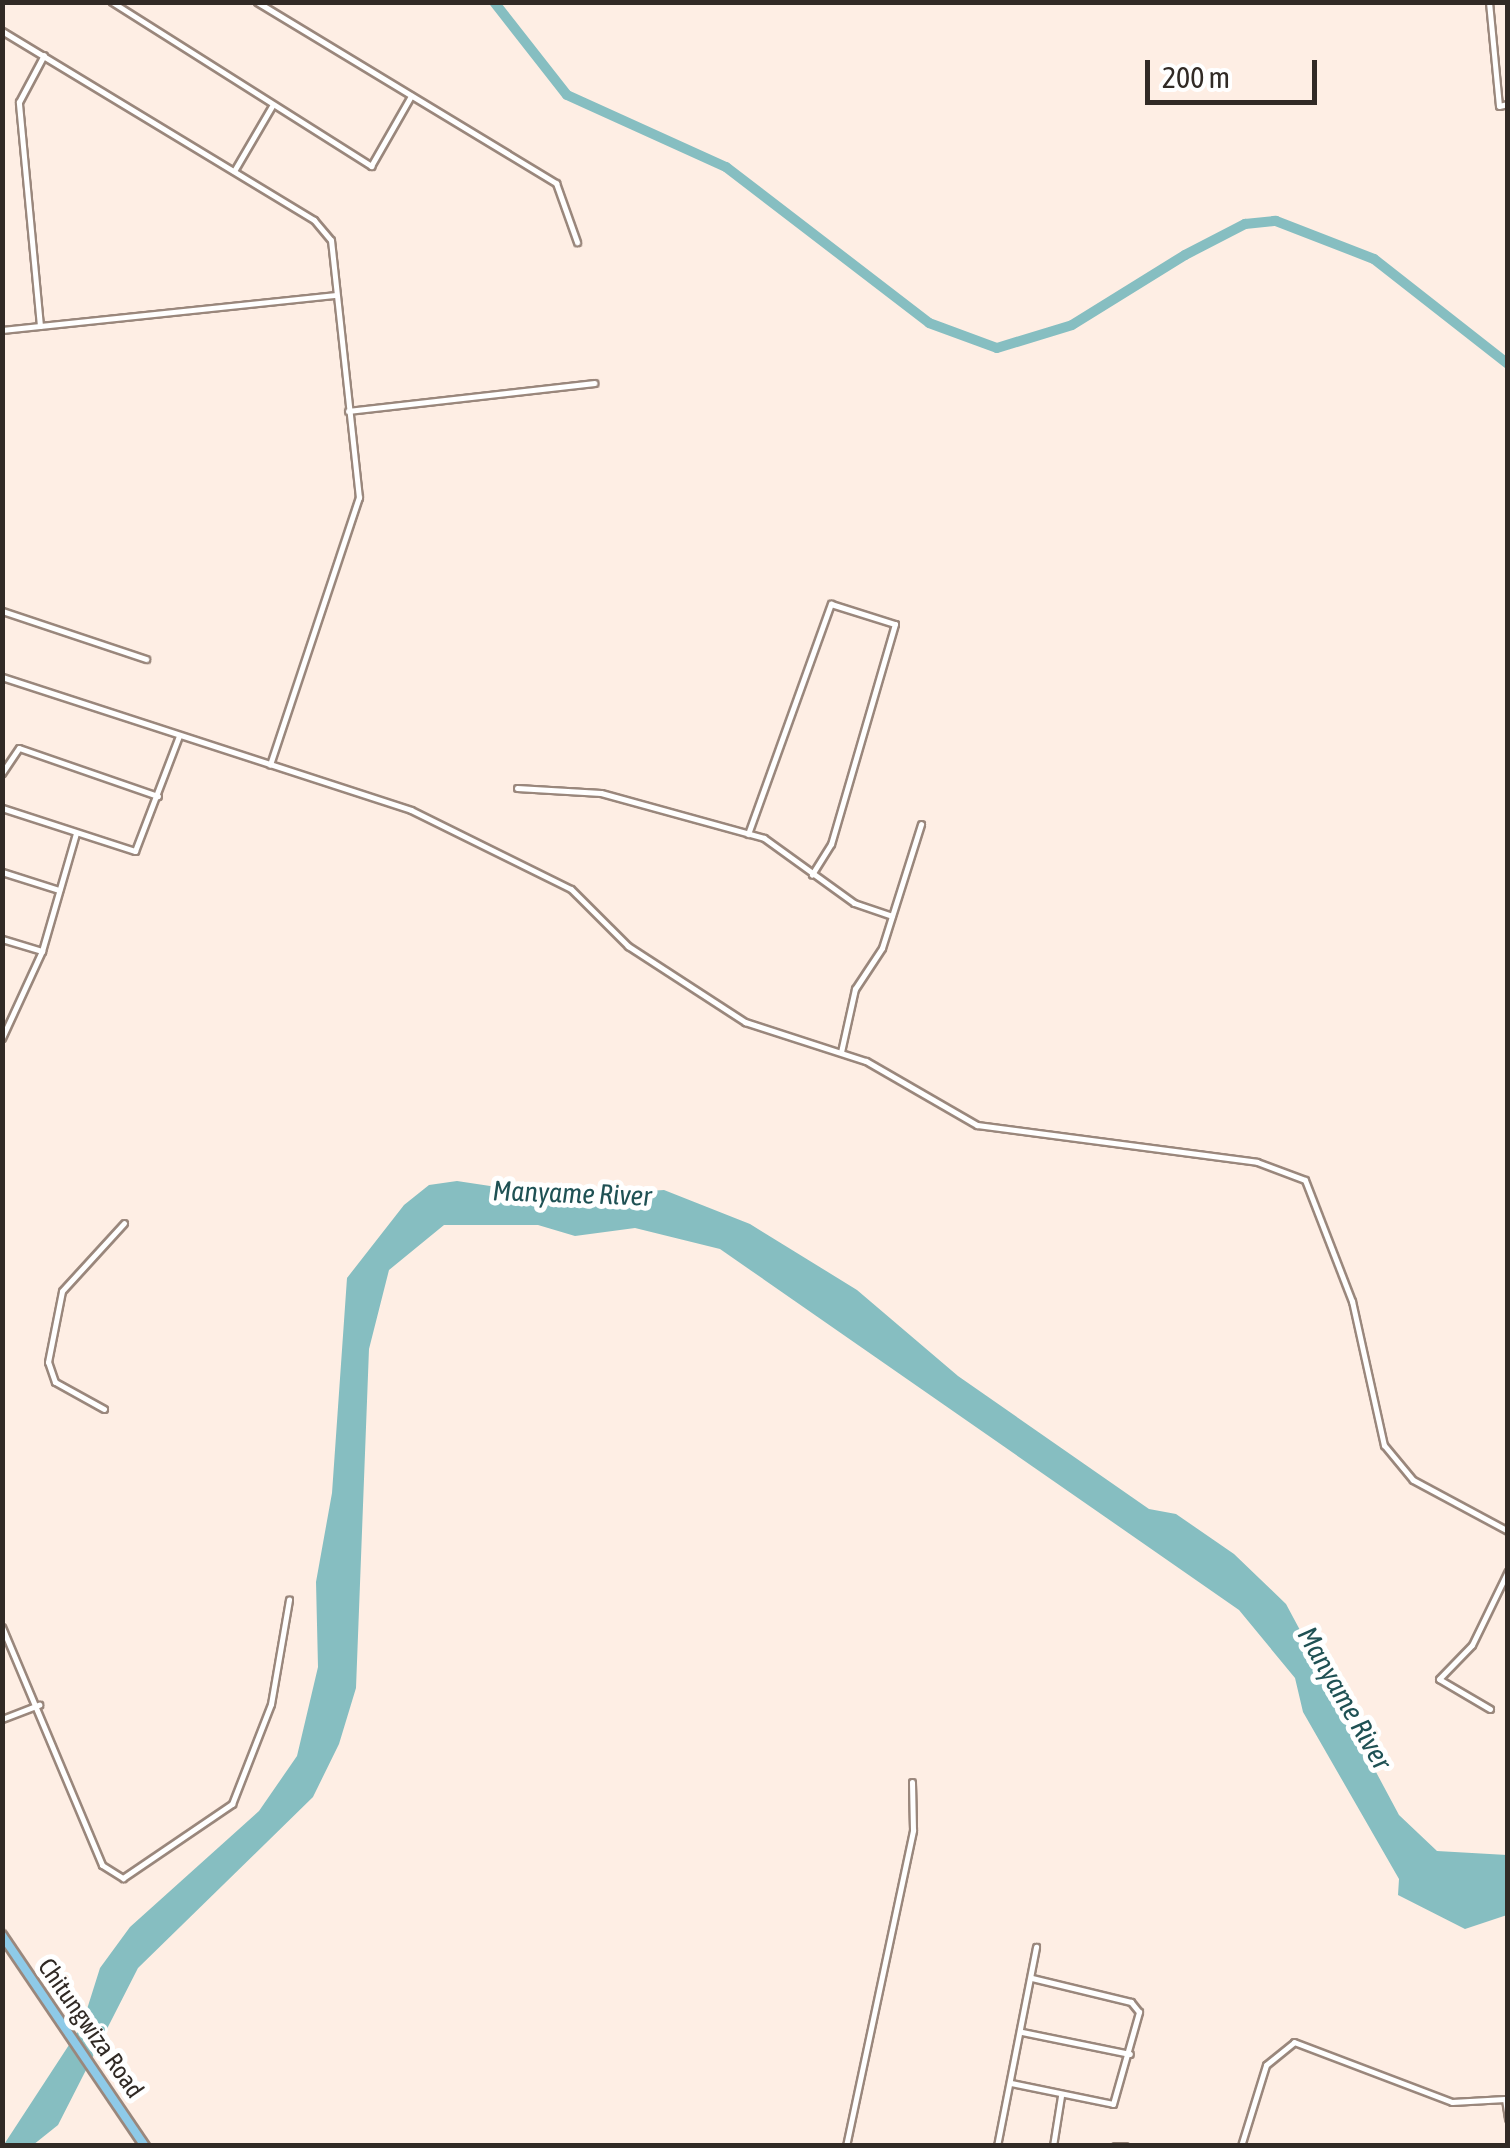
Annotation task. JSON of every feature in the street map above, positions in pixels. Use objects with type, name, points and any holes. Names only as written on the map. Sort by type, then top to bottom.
[{"type":"main road","name":"Chitungwiza Road","points":[[2,1935],[146,2146]]},
{"type":"street","points":[[112,2],[370,166],[412,96]]},
{"type":"street","points":[[257,2],[556,183],[577,242]]},
{"type":"street","points":[[1489,2],[1499,106],[1508,104]]},
{"type":"street","points":[[2,31],[322,226],[336,294],[359,497],[270,765]]},
{"type":"street","points":[[40,326],[19,102],[44,55]]},
{"type":"street","points":[[234,171],[272,106]]},
{"type":"street","points":[[2,330],[336,294]]},
{"type":"street","points":[[348,411],[594,383]]},
{"type":"street","points":[[748,834],[831,604],[895,624],[831,844],[812,874]]},
{"type":"street","points":[[2,611],[146,659]]},
{"type":"street","points":[[2,677],[411,810],[570,889],[628,946],[718,1006],[776,1036],[841,1052],[1005,1136],[1240,1159],[1305,1180],[1352,1301],[1384,1445],[1413,1480],[1508,1531]]},
{"type":"street","points":[[2,808],[135,851],[179,736]]},
{"type":"street","points":[[2,773],[19,748],[158,796]]},
{"type":"street","points":[[517,788],[601,793],[748,834],[812,874],[892,916]]},
{"type":"street","points":[[841,1052],[855,989],[892,916],[921,824]]},
{"type":"street","points":[[2,1038],[42,951],[76,833]]},
{"type":"street","points":[[2,872],[59,890]]},
{"type":"street","points":[[2,939],[42,951]]},
{"type":"street","points":[[104,1409],[59,1384],[48,1366],[62,1291],[124,1223]]},
{"type":"street","points":[[1490,1709],[1439,1680],[1472,1645],[1508,1570]]},
{"type":"street","points":[[2,1627],[102,1865],[128,1876],[232,1804],[271,1704],[289,1600]]},
{"type":"street","points":[[2,1719],[38,1705]]},
{"type":"street","points":[[846,2146],[912,1830],[912,1782]]},
{"type":"street","points":[[997,2146],[1036,1947]]},
{"type":"street","points":[[1011,2083],[1113,2104],[1130,2054],[1138,2012],[1131,2002],[1032,1978]]},
{"type":"street","points":[[1022,2032],[1130,2054]]},
{"type":"street","points":[[1241,2146],[1266,2065],[1294,2042],[1452,2102],[1505,2099],[1508,2119]]},
{"type":"street","points":[[1052,2146],[1061,2096]]},
{"type":"street","points":[[1116,2146],[1126,2146]]},
{"type":"water","points":[[457,1181],[562,1197],[664,1190],[750,1224],[857,1290],[958,1376],[1149,1509],[1176,1514],[1234,1554],[1286,1604],[1399,1815],[1437,1851],[1507,1855],[1507,1915],[1465,1929],[1398,1895],[1399,1879],[1303,1712],[1295,1678],[1239,1610],[720,1249],[635,1228],[575,1236],[538,1225],[444,1225],[389,1270],[369,1349],[356,1688],[339,1744],[313,1797],[138,1968],[58,2125],[33,2145],[3,2146],[82,2025],[100,1968],[130,1927],[259,1811],[297,1756],[318,1667],[316,1582],[332,1493],[347,1278],[404,1205],[429,1185]]},
{"type":"waterway","points":[[494,2],[567,95],[726,167],[929,323],[997,348],[1072,325],[1185,255],[1245,224],[1276,221],[1374,259],[1508,364]]},
{"type":"water label","name":"Manyame River","points":[[572,1193]]},
{"type":"water label","name":"Manyame River","points":[[1345,1698]]}]
